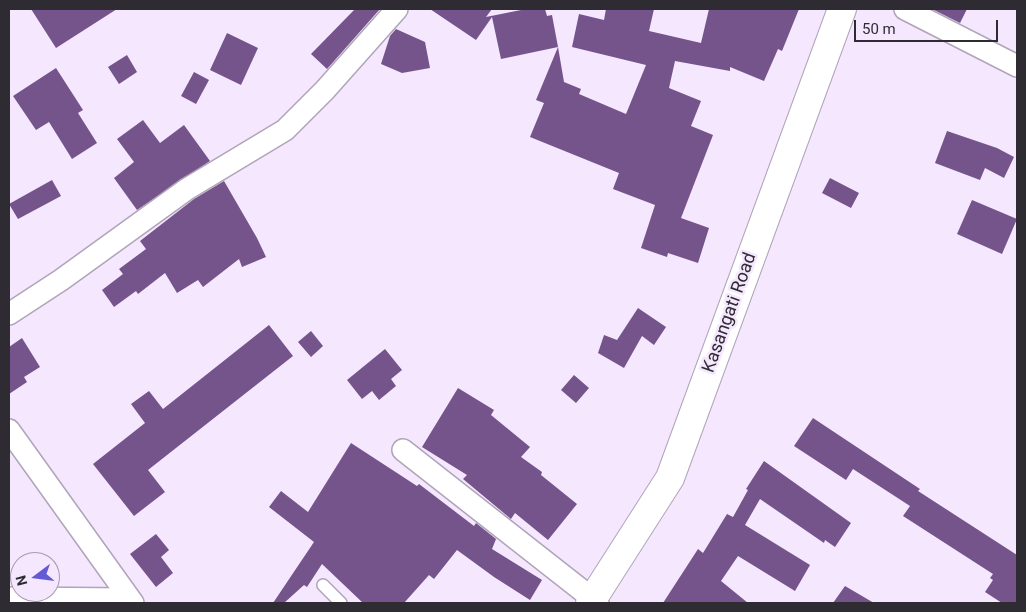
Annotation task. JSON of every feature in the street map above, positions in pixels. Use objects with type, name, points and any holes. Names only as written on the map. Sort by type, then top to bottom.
[{"type":"street","points":[[9,314],[61,280],[187,189],[285,130],[325,90],[397,9]]},
{"type":"street","name":"Kasangati Road","points":[[593,602],[670,478],[842,9]]},
{"type":"street","points":[[905,9],[1017,66]]},
{"type":"street","points":[[9,430],[131,601]]},
{"type":"street","points":[[403,450],[593,602]]},
{"type":"street","points":[[9,598],[131,601]]},
{"type":"lane","points":[[323,585],[341,603]]},
{"type":"building","points":[[31,9],[117,9],[56,48]]},
{"type":"building","points":[[355,9],[380,9],[327,69],[311,54]]},
{"type":"building","points":[[430,9],[492,9],[486,17],[526,9],[545,9],[547,16],[552,15],[558,47],[501,59],[492,17],[476,40]]},
{"type":"building","points":[[606,9],[654,9],[649,31],[701,43],[709,9],[799,9],[782,51],[778,49],[764,81],[730,67],[730,71],[675,61],[669,88],[701,101],[691,126],[713,135],[681,218],[709,228],[698,263],[668,253],[667,257],[641,248],[655,205],[613,189],[619,173],[530,137],[544,103],[536,100],[558,47],[564,82],[581,89],[579,94],[626,114],[646,65],[572,47],[579,14],[604,20]]},
{"type":"building","points":[[932,9],[967,9],[960,23]]},
{"type":"building","points":[[396,29],[425,42],[430,68],[402,73],[381,64],[390,36]]},
{"type":"building","points":[[227,33],[258,48],[241,85],[210,70]]},
{"type":"building","points":[[127,55],[137,72],[119,84],[108,67]]},
{"type":"building","points":[[56,68],[83,110],[78,113],[97,143],[72,159],[49,122],[36,130],[13,96]]},
{"type":"building","points":[[194,72],[209,80],[196,104],[181,96]]},
{"type":"building","points":[[143,120],[160,143],[184,125],[210,161],[137,210],[114,178],[134,162],[117,139]]},
{"type":"building","points":[[947,131],[997,148],[1014,157],[1004,178],[985,168],[980,180],[935,163]]},
{"type":"building","points":[[830,178],[859,193],[851,208],[822,193]]},
{"type":"building","points":[[52,180],[61,196],[18,219],[9,204]]},
{"type":"building","points":[[224,181],[266,257],[242,267],[239,259],[203,287],[198,280],[177,293],[165,273],[138,294],[136,291],[114,307],[102,290],[123,274],[119,269],[146,249],[140,241],[194,199]]},
{"type":"building","points":[[972,200],[1017,219],[1002,254],[957,234]]},
{"type":"building","points":[[638,308],[666,327],[654,345],[642,336],[624,368],[598,353],[604,335],[617,340]]},
{"type":"building","points":[[269,325],[293,356],[148,470],[165,492],[134,516],[93,464],[145,423],[131,404],[149,391],[163,409]]},
{"type":"building","points":[[311,331],[323,346],[311,357],[298,342]]},
{"type":"building","points":[[22,338],[40,367],[24,377],[27,382],[9,394],[9,347]]},
{"type":"building","points":[[385,349],[402,370],[391,379],[396,386],[379,400],[372,391],[362,399],[347,380]]},
{"type":"building","points":[[574,375],[589,388],[576,403],[561,390]]},
{"type":"building","points":[[458,388],[494,410],[491,415],[530,447],[521,457],[542,472],[541,475],[577,504],[548,540],[515,513],[511,519],[463,479],[467,475],[422,447]]},
{"type":"building","points":[[813,418],[920,489],[918,491],[1017,555],[1017,603],[1002,603],[985,592],[993,580],[990,578],[993,574],[903,516],[910,506],[853,469],[846,480],[794,446]]},
{"type":"building","points":[[351,443],[417,486],[419,484],[474,526],[476,523],[496,539],[492,549],[542,580],[530,600],[457,550],[434,579],[429,575],[404,603],[363,603],[322,564],[307,587],[304,585],[284,603],[273,603],[314,542],[269,507],[281,491],[308,512]]},
{"type":"building","points":[[764,461],[851,523],[835,547],[825,540],[824,543],[760,499],[745,525],[810,565],[795,591],[738,556],[721,581],[748,603],[663,603],[698,549],[703,553],[727,514],[733,517],[748,490],[746,489]]},
{"type":"building","points":[[156,534],[169,550],[161,557],[173,573],[156,587],[130,554]]},
{"type":"building","points":[[845,586],[874,603],[833,603]]}]
